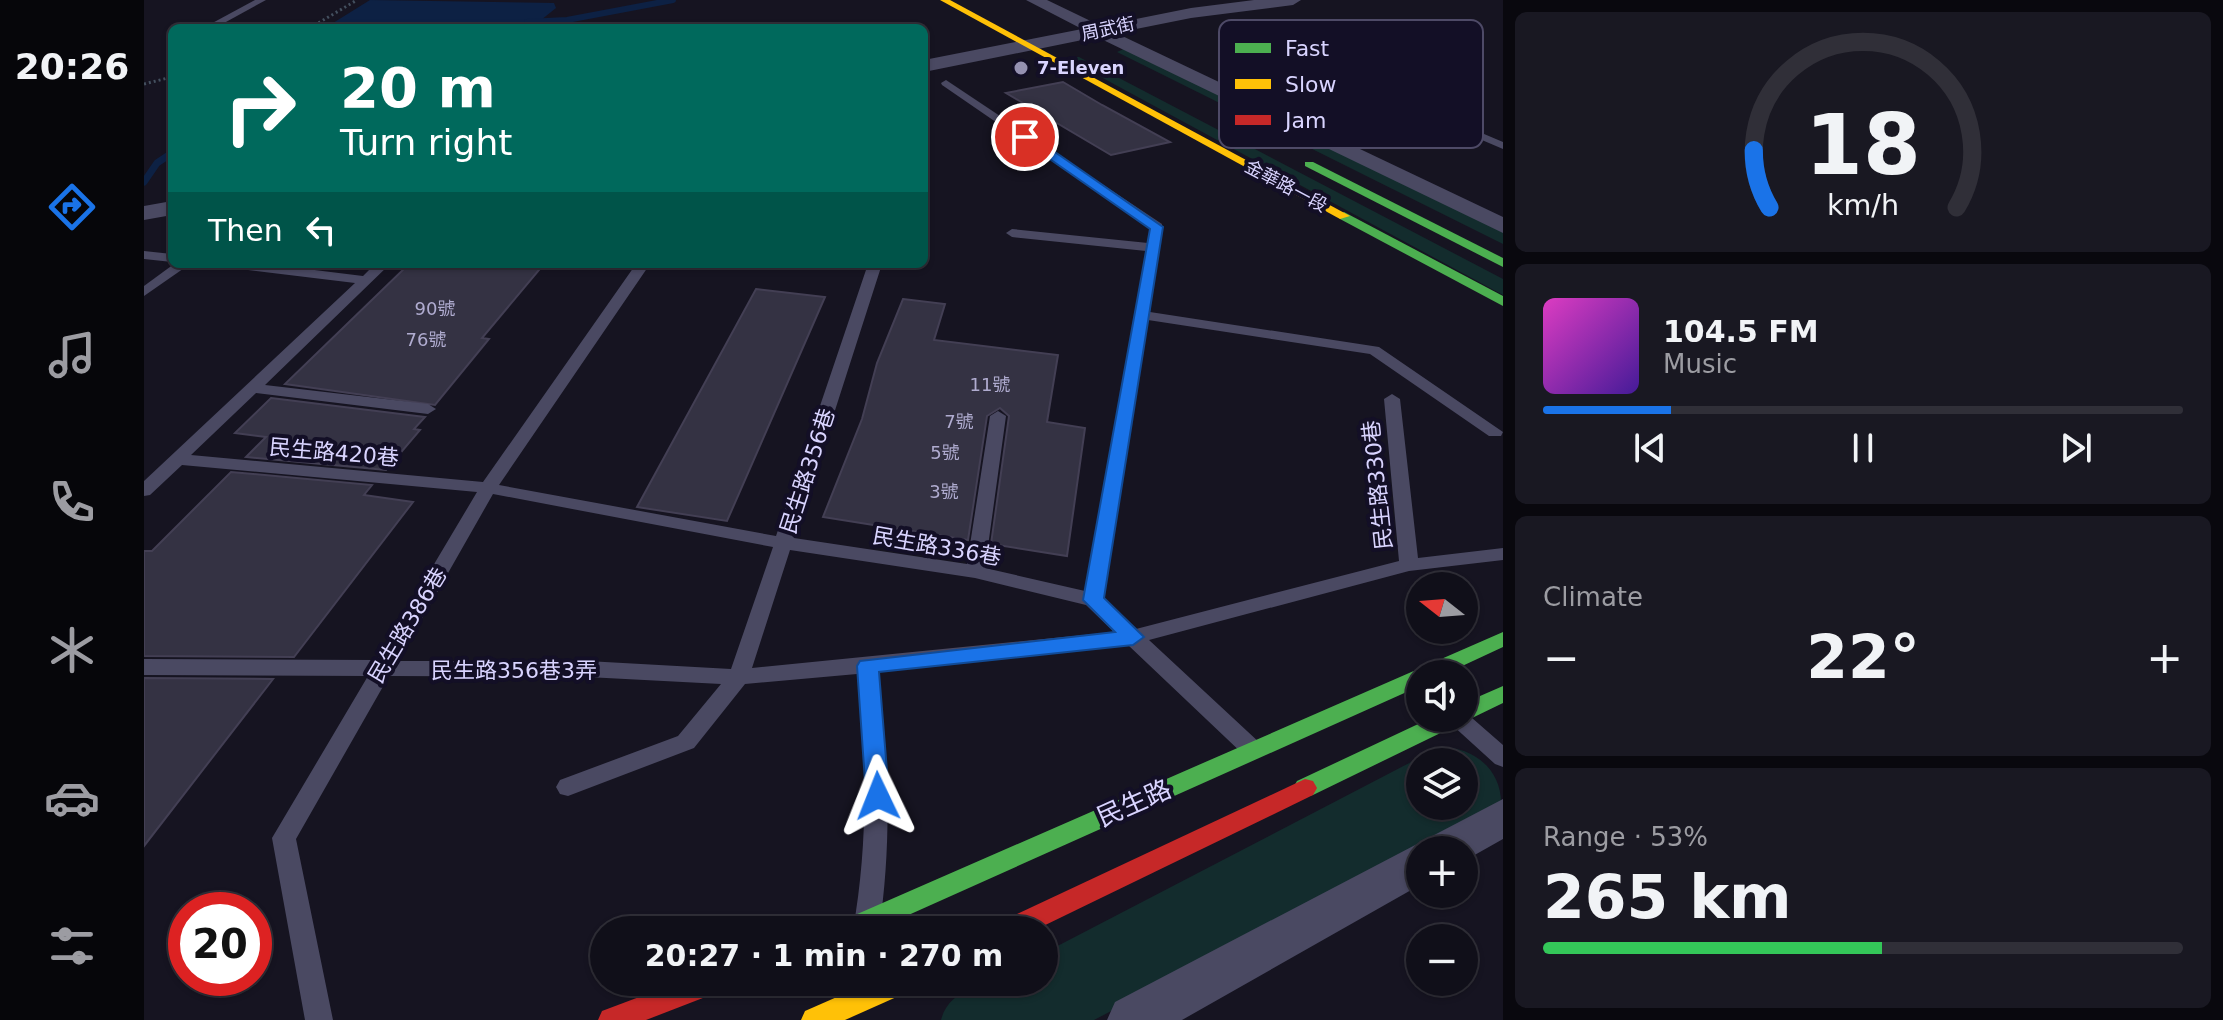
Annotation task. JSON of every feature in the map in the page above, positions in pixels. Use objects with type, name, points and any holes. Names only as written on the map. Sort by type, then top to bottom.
[{"type":"street","name":"金華路一段","points":[[944,0],[1219,148]]},
{"type":"street","points":[[1034,0],[1219,88]]},
{"type":"street","name":"周武街","points":[[928,65],[1191,13],[1293,0]]},
{"type":"street","points":[[1040,25],[1093,52]]},
{"type":"street","name":"金華路一段","points":[[1219,148],[1503,302]]},
{"type":"street","points":[[1342,148],[1503,226]]},
{"type":"street","name":"金華路一段","points":[[1294,157],[1503,263]]},
{"type":"street","points":[[144,213],[168,209]]},
{"type":"street","name":"民生路","points":[[1459,660],[1503,639]]},
{"type":"street","name":"民生路","points":[[886,916],[1253,750],[1406,685]]},
{"type":"street","points":[[1478,706],[1503,694]]},
{"type":"street","points":[[1038,916],[1422,732]]},
{"type":"street","points":[[1468,836],[1503,817]]},
{"type":"street","points":[[1133,1020],[1406,870]]},
{"type":"street","points":[[612,1020],[675,996]]},
{"type":"street","points":[[815,1020],[852,1003]]},
{"type":"lane","points":[[216,24],[262,0]]},
{"type":"lane","points":[[946,83],[1157,227],[1093,600],[1253,750]]},
{"type":"lane","points":[[1483,137],[1503,146]]},
{"type":"lane","points":[[1012,233],[1153,248]]},
{"type":"lane","points":[[144,255],[168,258]]},
{"type":"lane","points":[[144,292],[177,268]]},
{"type":"lane","points":[[265,268],[365,280]]},
{"type":"lane","points":[[144,491],[378,268]]},
{"type":"lane","name":"民生路386巷","points":[[319,1020],[284,838],[379,670],[488,488],[640,268]]},
{"type":"lane","name":"民生路356巷","points":[[568,787],[686,742],[739,677],[874,268]]},
{"type":"lane","points":[[1141,315],[1374,350],[1495,432]]},
{"type":"lane","points":[[250,388],[428,409]]},
{"type":"lane","name":"民生路330巷","points":[[1392,399],[1409,565]]},
{"type":"lane","points":[[975,572],[998,416]]},
{"type":"lane","name":"民生路420巷","points":[[176,459],[488,488]]},
{"type":"lane","name":"民生路336巷","points":[[488,488],[784,543],[975,572],[1093,600]]},
{"type":"lane","points":[[739,677],[1133,637],[1409,565],[1503,554]]},
{"type":"lane","points":[[862,916],[879,826],[876,735],[867,666]]},
{"type":"lane","name":"民生路356巷3弄","points":[[144,667],[587,669],[739,677]]},
{"type":"lane","points":[[1474,732],[1503,758]]},
{"type":"path","points":[[317,24],[357,0]]},
{"type":"path","points":[[144,84],[168,78]]},
{"type":"green space","points":[[1126,48],[1219,93],[1219,103],[1117,52]]},
{"type":"green space","points":[[1064,57],[1079,57],[1219,130],[1219,141]]},
{"type":"green space","points":[[1232,148],[1253,148],[1503,279],[1503,295]]},
{"type":"green space","points":[[1310,148],[1334,148],[1503,229],[1503,244]]},
{"type":"green space","points":[[1478,759],[1497,782],[1501,807],[1478,819]]},
{"type":"green space","points":[[1406,765],[1406,820],[1476,820],[1446,836],[1406,836],[1406,857],[1094,1020],[941,1020],[947,1006],[957,996],[1058,996],[1058,946]]},
{"type":"water","points":[[370,0],[554,3],[556,8],[536,24],[331,24]]},
{"type":"building","points":[[1063,82],[1170,142],[1111,155],[1006,93]]},
{"type":"building","points":[[405,268],[541,268],[482,338],[489,339],[435,405],[285,384]]},
{"type":"building","points":[[756,289],[825,297],[727,521],[637,507]]},
{"type":"building","points":[[903,299],[945,304],[934,340],[1058,355],[1047,422],[1085,428],[1067,556],[991,544],[1009,416],[1000,408],[987,416],[968,540],[823,517],[862,419],[877,363]]},
{"type":"building","points":[[271,398],[425,417],[414,429],[420,430],[386,470],[246,457],[266,437],[235,433]]},
{"type":"building","points":[[231,472],[372,485],[364,495],[413,502],[294,657],[144,656],[144,551],[152,551]]},
{"type":"building","points":[[144,678],[273,679],[144,846]]},
{"type":"waterway","points":[[527,22],[567,20],[673,0]]},
{"type":"waterway","points":[[144,182],[157,163],[168,156]]},
{"type":"traffic: fast","points":[[1309,164],[1503,263]]},
{"type":"traffic: fast","points":[[1344,216],[1503,302]]},
{"type":"traffic: fast","points":[[1457,660],[1503,639]]},
{"type":"traffic: fast","points":[[880,916],[1406,683]]},
{"type":"traffic: fast","points":[[1478,706],[1503,694]]},
{"type":"traffic: fast","points":[[1305,788],[1422,732]]},
{"type":"traffic: slow","points":[[944,0],[1344,216]]},
{"type":"traffic: slow","points":[[815,1020],[869,996]]},
{"type":"traffic: jam","points":[[1038,916],[1305,788]]},
{"type":"traffic: jam","points":[[612,1020],[675,996]]},
{"type":"place","name":"7-Eleven","points":[[1021,68]]},
{"type":"route","points":[[878,796],[876,735],[867,666],[1133,637],[1093,600],[1157,227],[1025,137]]}]
